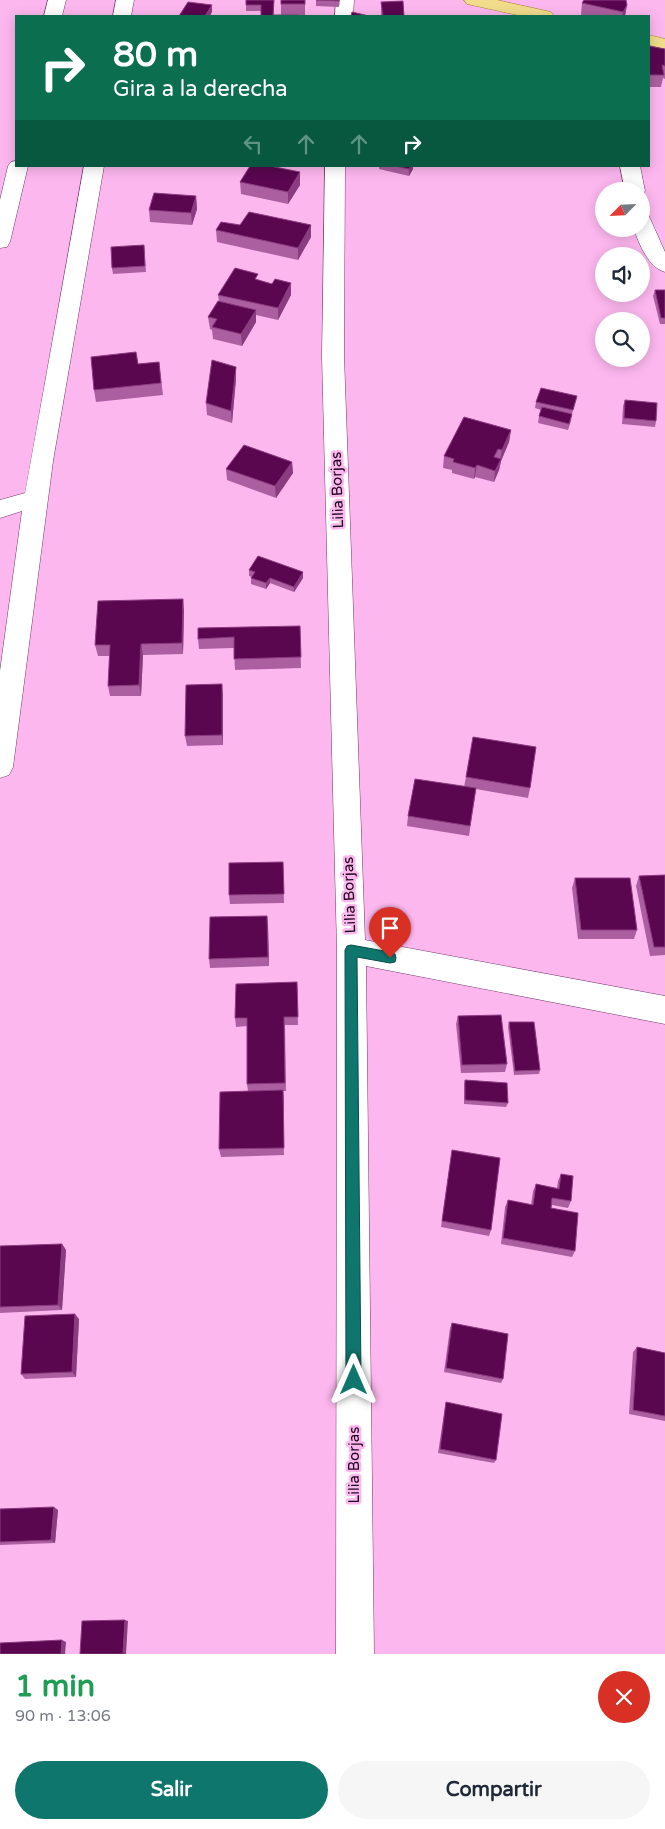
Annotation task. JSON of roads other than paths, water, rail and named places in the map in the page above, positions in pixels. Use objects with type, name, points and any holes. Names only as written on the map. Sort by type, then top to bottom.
[{"type":"main road","points":[[473,0],[495,2],[541,15]]},
{"type":"main road","points":[[650,40],[665,44]]},
{"type":"street","points":[[53,15],[56,0]]},
{"type":"street","points":[[122,15],[124,0]]},
{"type":"street","points":[[344,15],[345,0]]},
{"type":"street","points":[[0,242],[18,167]]},
{"type":"street","points":[[0,767],[41,461],[94,167]]},
{"type":"street","name":"Lilia Borjas","points":[[335,167],[334,356],[351,950],[355,1654]]},
{"type":"street","points":[[630,167],[633,182]]},
{"type":"street","points":[[646,238],[654,254],[665,265]]},
{"type":"street","points":[[0,508],[37,498]]},
{"type":"street","points":[[351,950],[665,1010]]}]
